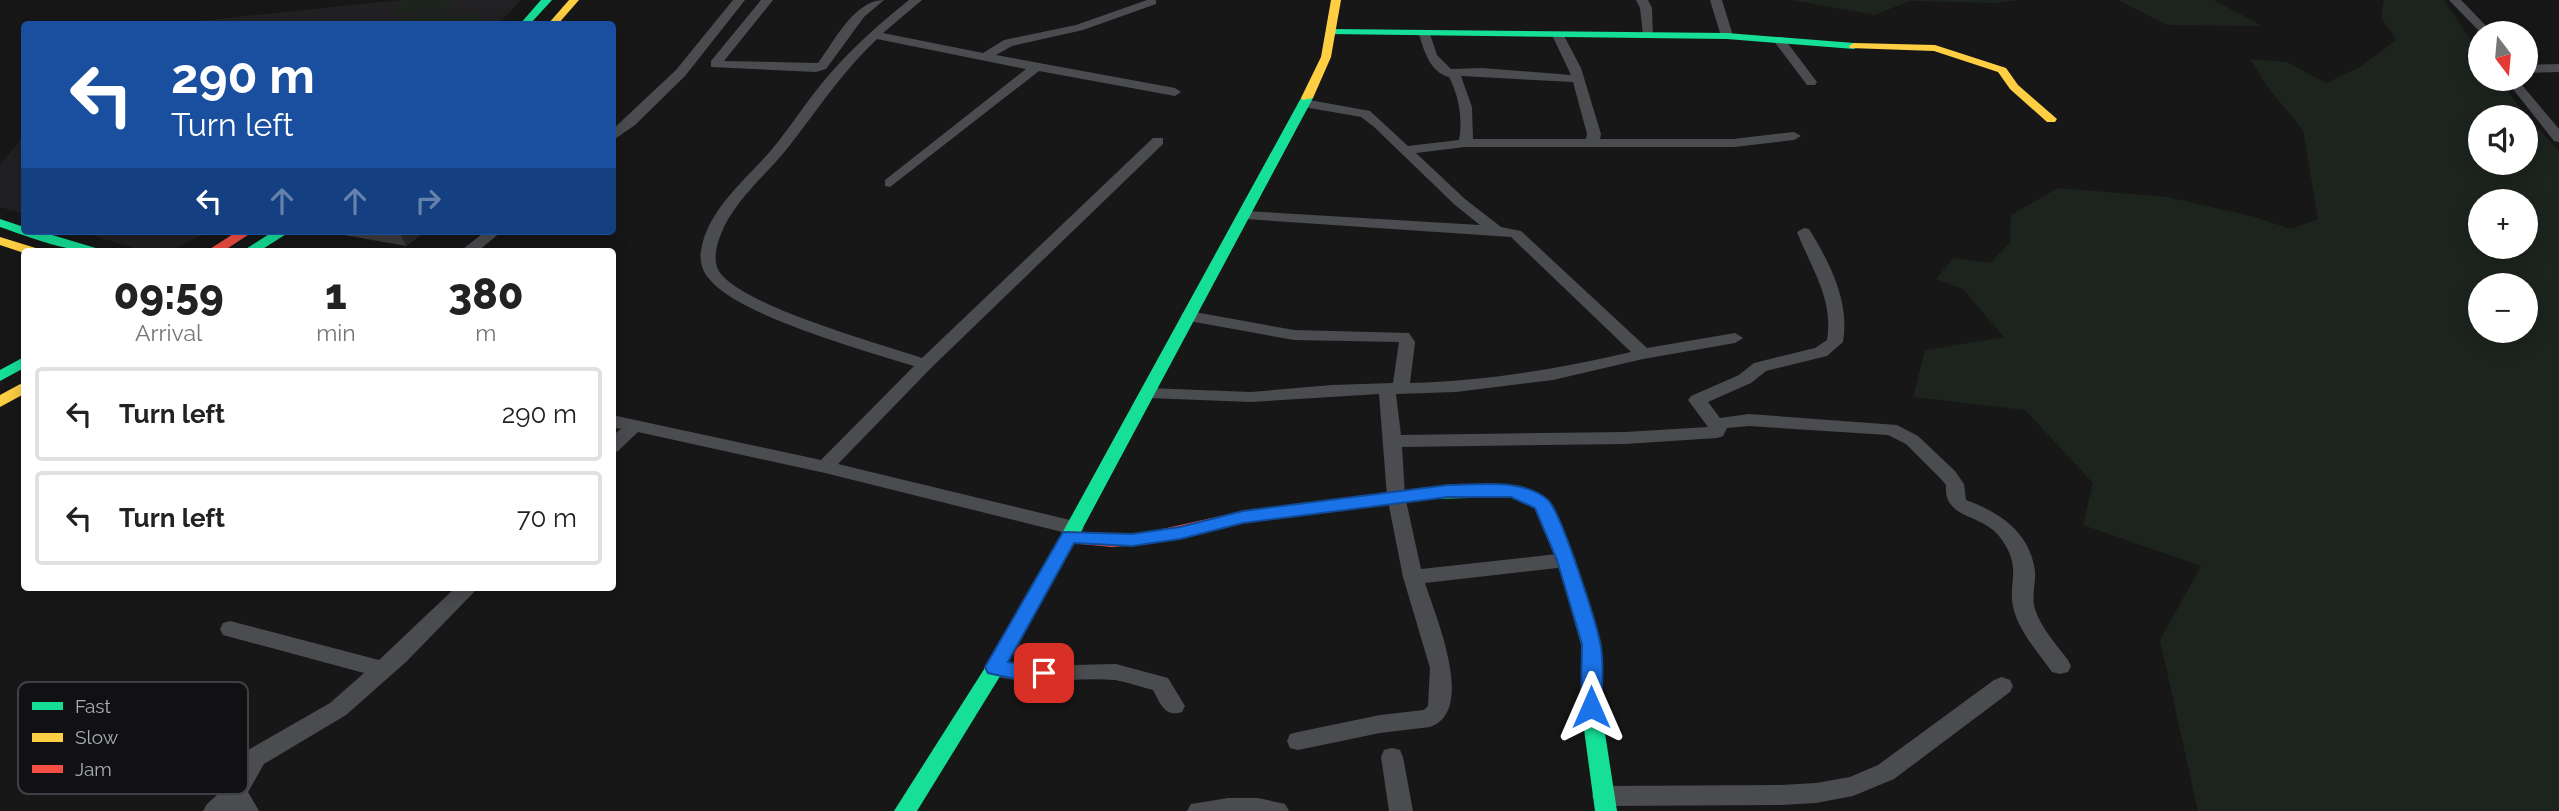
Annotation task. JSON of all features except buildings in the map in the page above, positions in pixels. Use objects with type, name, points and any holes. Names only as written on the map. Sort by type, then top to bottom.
[{"type":"street","points":[[528,21],[547,0]]},
{"type":"street","points":[[556,21],[574,0]]},
{"type":"street","points":[[616,133],[686,68],[711,40],[739,0]]},
{"type":"street","points":[[767,0],[715,64],[816,68],[822,66],[860,15],[878,0]]},
{"type":"street","points":[[916,0],[832,79],[779,149],[732,204],[709,246],[709,265],[723,285],[773,311],[925,364]]},
{"type":"street","points":[[905,811],[995,667],[1246,215],[1326,57],[1336,0]]},
{"type":"street","points":[[1642,0],[1646,8],[1648,35]]},
{"type":"street","points":[[1716,0],[1727,36]]},
{"type":"street","points":[[2455,0],[2475,21]]},
{"type":"street","points":[[985,57],[1008,43],[1079,28],[1152,2]]},
{"type":"street","points":[[1332,32],[1727,36],[1940,49],[2002,70],[2014,87],[2051,119]]},
{"type":"street","points":[[1425,34],[1431,56],[1445,71],[1578,79]]},
{"type":"street","points":[[1558,34],[1578,79],[1594,134],[1592,144]]},
{"type":"street","points":[[876,35],[1035,68],[1175,92]]},
{"type":"street","points":[[1779,40],[1811,82]]},
{"type":"street","points":[[686,68],[832,79]]},
{"type":"street","points":[[890,183],[1035,68]]},
{"type":"street","points":[[2538,69],[2559,68]]},
{"type":"street","points":[[1453,73],[1463,93],[1467,127],[1465,143]]},
{"type":"street","points":[[2521,91],[2559,138]]},
{"type":"street","points":[[1304,103],[1365,114],[1378,123],[1460,202],[1496,230]]},
{"type":"street","points":[[1405,150],[1465,143],[1731,143],[1794,136]]},
{"type":"street","points":[[825,467],[925,364],[1158,141]]},
{"type":"street","points":[[1246,215],[1496,230],[1518,235],[1643,354]]},
{"type":"street","points":[[0,223],[21,230]]},
{"type":"street","points":[[1393,441],[1714,434],[1718,431],[1716,425],[1697,403],[1701,398],[1745,379],[1760,367],[1821,352],[1835,342],[1839,320],[1832,289],[1804,232]]},
{"type":"street","points":[[38,235],[81,248]]},
{"type":"street","points":[[219,248],[240,235]]},
{"type":"street","points":[[255,248],[277,235]]},
{"type":"street","points":[[472,248],[490,235]]},
{"type":"street","points":[[0,242],[21,248]]},
{"type":"street","points":[[1189,316],[1294,335],[1403,335],[1407,342],[1394,390],[1396,496],[1413,577],[1441,668],[1441,690],[1436,714],[1430,718],[1380,724],[1298,741]]},
{"type":"street","points":[[1148,393],[1215,397],[1332,390],[1456,387],[1553,375],[1643,354],[1735,338]]},
{"type":"street","points":[[0,376],[21,364]]},
{"type":"street","points":[[0,402],[21,389]]},
{"type":"street","points":[[1716,425],[1728,421],[1761,419],[1803,425],[1891,429],[1905,435],[1935,460],[1953,481],[1954,500],[1959,505],[1987,515],[2008,533],[2021,556],[2025,572],[2023,606],[2029,623],[2060,666]]},
{"type":"street","points":[[616,422],[825,467],[1112,541],[1149,538],[1243,517],[1396,496],[1480,490],[1511,491],[1528,496],[1542,505],[1566,560],[1591,644],[1591,707],[1605,803],[1781,796],[1853,786],[1886,772],[2002,686]]},
{"type":"street","points":[[616,443],[634,426]]},
{"type":"street","points":[[1413,577],[1566,560]]},
{"type":"street","points":[[248,781],[256,757],[338,709],[465,591]]},
{"type":"street","points":[[230,629],[383,670]]},
{"type":"street","points":[[995,667],[1030,674],[1116,672],[1160,684],[1168,692],[1174,706]]},
{"type":"street","points":[[1392,757],[1401,811]]},
{"type":"street","points":[[215,811],[241,802]]},
{"type":"street","points":[[1199,811],[1228,808],[1276,811]]},
{"type":"shaded area","points":[[400,0],[521,0],[502,21],[198,21]]},
{"type":"shaded area","points":[[453,0],[450,9],[393,15],[399,1]]},
{"type":"shaded area","points":[[1792,0],[2020,0],[1997,3],[1910,1],[1874,15]]},
{"type":"shaded area","points":[[2118,0],[2214,0],[2262,26],[2167,25]]},
{"type":"shaded area","points":[[2384,0],[2444,0],[2468,36],[2468,91],[2507,91],[2518,105],[2468,105],[2468,175],[2538,175],[2538,129],[2559,151],[2559,811],[2198,811],[2160,640],[2201,566],[2083,525],[2093,483],[2025,410],[1913,397],[1925,350],[2004,337],[1963,289],[1936,279],[1953,258],[1990,263],[2010,243],[2011,215],[2058,188],[2167,197],[2255,217],[2291,229],[2318,219],[2303,130],[2266,85],[2250,59],[2287,62],[2326,83],[2360,67],[2396,40],[2381,17]]},
{"type":"shaded area","points":[[483,14],[475,21],[406,21],[413,15]]},
{"type":"shaded area","points":[[21,139],[21,213],[0,207],[0,165]]},
{"type":"shaded area","points":[[92,235],[201,235],[172,248],[133,248]]},
{"type":"traffic: fast","points":[[528,21],[547,0]]},
{"type":"traffic: fast","points":[[1332,32],[1727,36],[1854,46]]},
{"type":"traffic: fast","points":[[905,811],[995,668],[1069,537],[1307,98]]},
{"type":"traffic: fast","points":[[0,223],[21,230]]},
{"type":"traffic: fast","points":[[38,235],[81,248]]},
{"type":"traffic: fast","points":[[255,248],[277,235]]},
{"type":"traffic: fast","points":[[0,376],[21,364]]},
{"type":"traffic: fast","points":[[1429,493],[1511,491],[1528,496],[1542,505],[1566,560],[1591,644],[1591,707],[1606,811]]},
{"type":"traffic: slow","points":[[556,21],[574,0]]},
{"type":"traffic: slow","points":[[1307,98],[1326,57],[1336,0]]},
{"type":"traffic: slow","points":[[1854,46],[1935,48],[2002,70],[2014,87],[2051,119]]},
{"type":"traffic: slow","points":[[0,241],[22,248]]},
{"type":"traffic: slow","points":[[0,402],[21,389]]},
{"type":"traffic: jam","points":[[219,248],[240,235]]},
{"type":"traffic: jam","points":[[1069,537],[1112,541],[1149,538],[1243,517],[1429,493]]},
{"type":"route","points":[[1044,673],[1030,674],[995,667],[1069,537],[1132,540],[1180,533],[1243,517],[1317,509],[1396,496],[1448,491],[1511,491],[1528,496],[1542,505],[1566,560],[1591,644],[1591,707]]}]
